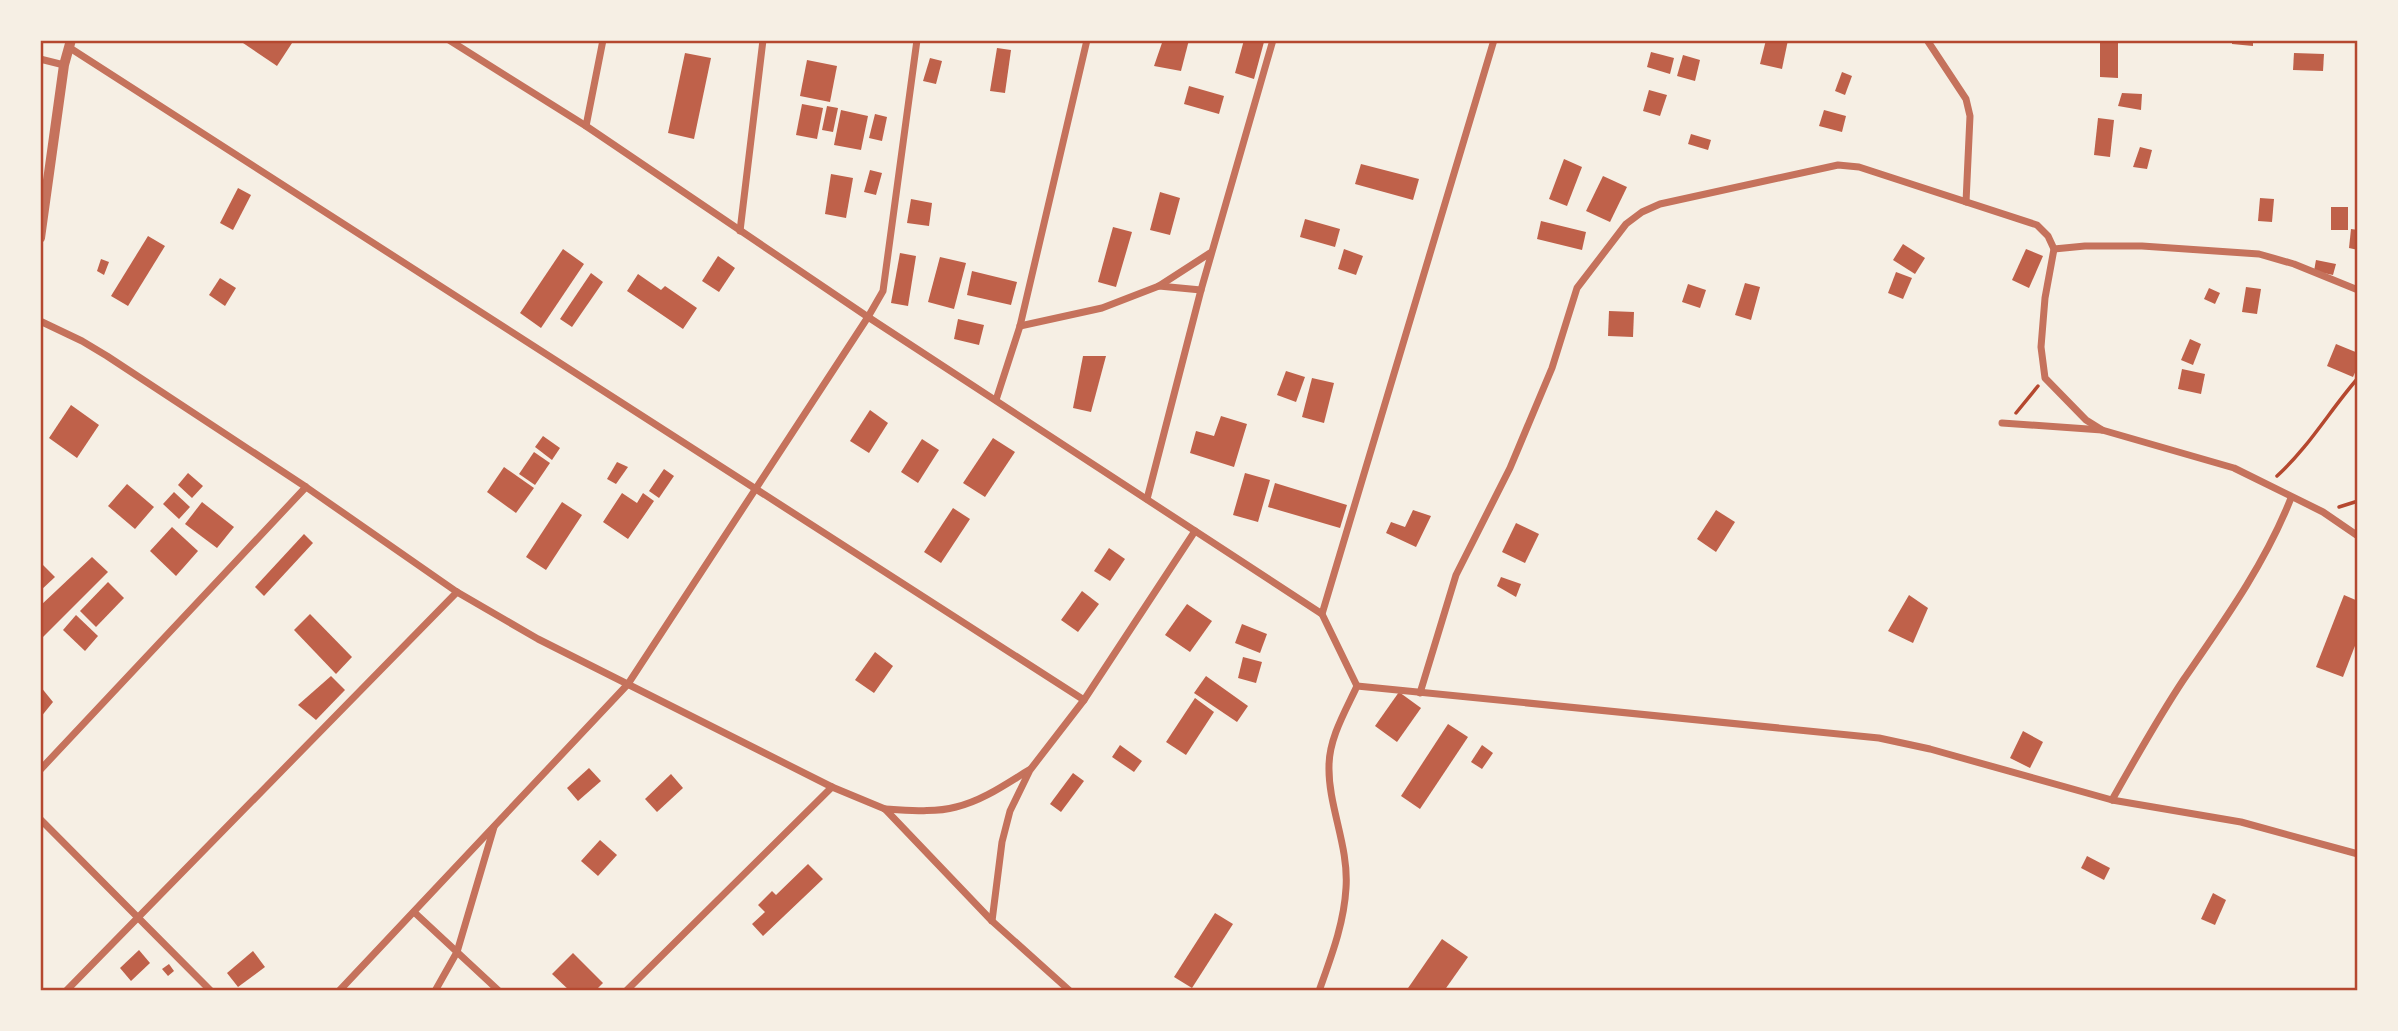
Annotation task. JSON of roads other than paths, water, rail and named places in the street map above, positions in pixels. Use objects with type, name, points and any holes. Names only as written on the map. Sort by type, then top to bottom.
[{"type":"street","points":[[449,40],[586,126],[868,317],[1322,614],[1357,686],[1336,734],[1329,765],[1345,857],[1346,887],[1338,939],[1319,991]]},
{"type":"street","points":[[586,126],[603,40]]},
{"type":"street","points":[[740,231],[763,40]]},
{"type":"street","points":[[339,991],[628,684],[868,317],[883,291],[917,40]]},
{"type":"street","points":[[996,400],[1020,326],[1087,40]]},
{"type":"street","points":[[1147,499],[1211,253],[1273,40]]},
{"type":"street","points":[[1322,614],[1494,40]]},
{"type":"street","points":[[1927,40],[1966,99],[1970,116],[1966,202]]},
{"type":"street","points":[[40,238],[64,65],[70,44],[1084,699]]},
{"type":"street","points":[[40,59],[64,65]]},
{"type":"street","points":[[1420,693],[1456,575],[1510,468],[1552,368],[1577,288],[1626,224],[1642,212],[1660,204],[1838,165],[1859,167],[2037,225],[2049,236],[2054,249],[2045,298],[2041,347],[2045,378],[2086,420],[2102,429],[2234,468],[2323,512],[2358,536]]},
{"type":"street","points":[[2054,249],[2143,246],[2259,254],[2294,264],[2358,290]]},
{"type":"street","points":[[1020,326],[1102,308],[1159,286],[1211,253]]},
{"type":"street","points":[[1159,286],[1201,290]]},
{"type":"street","points":[[40,321],[99,351],[306,487],[457,592],[538,639],[832,787],[885,809],[930,810],[956,807],[981,798],[1030,770]]},
{"type":"street","points":[[2005,423],[2102,429]]},
{"type":"street","points":[[40,770],[306,487]]},
{"type":"street","points":[[2112,800],[2144,741],[2251,579],[2282,521],[2291,498]]},
{"type":"street","points":[[992,921],[1002,842],[1010,811],[1030,770],[1084,699],[1195,531]]},
{"type":"street","points":[[66,991],[457,592]]},
{"type":"street","points":[[1357,686],[1879,738],[1930,749],[2112,800],[2241,822],[2358,855]]},
{"type":"street","points":[[625,991],[832,787]]},
{"type":"street","points":[[885,809],[992,921],[1070,991]]},
{"type":"street","points":[[40,820],[211,991]]},
{"type":"street","points":[[435,991],[457,952],[495,826]]},
{"type":"street","points":[[414,912],[499,991]]}]
